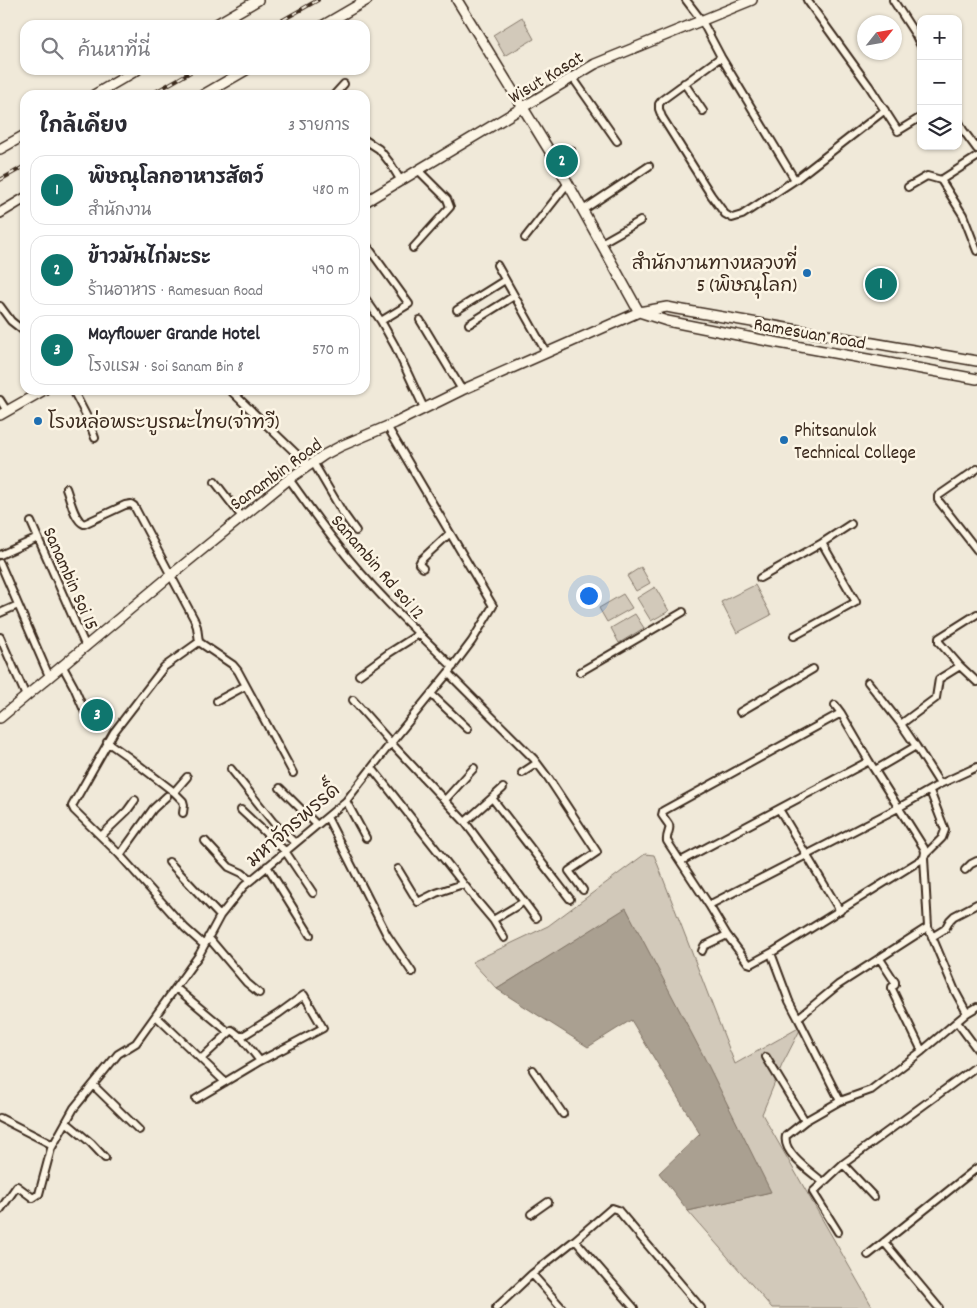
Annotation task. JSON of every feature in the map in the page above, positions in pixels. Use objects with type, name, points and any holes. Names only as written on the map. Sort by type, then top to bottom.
[{"type":"street","points":[[224,20],[258,0]]},
{"type":"street","points":[[333,20],[367,0]]},
{"type":"street","points":[[457,0],[584,210],[639,312]]},
{"type":"street","points":[[686,0],[702,20],[721,57],[794,180]]},
{"type":"street","name":"Wisut Kasat","points":[[370,199],[595,64],[752,0]]},
{"type":"street","points":[[806,0],[869,86],[898,131],[917,119]]},
{"type":"street","points":[[893,0],[917,39]]},
{"type":"street","points":[[721,57],[662,100],[659,104],[659,109],[662,117],[724,214],[732,218],[742,215],[794,180],[885,110]]},
{"type":"street","points":[[103,90],[128,75]]},
{"type":"street","points":[[212,90],[237,75]]},
{"type":"street","points":[[573,78],[617,141]]},
{"type":"street","points":[[684,83],[703,111]]},
{"type":"street","points":[[339,90],[344,84]]},
{"type":"street","points":[[962,128],[977,149]]},
{"type":"street","points":[[0,149],[20,138]]},
{"type":"street","points":[[370,144],[379,150],[401,180]]},
{"type":"street","points":[[554,160],[572,150]]},
{"type":"street","points":[[941,180],[977,157]]},
{"type":"street","points":[[584,210],[649,166]]},
{"type":"street","points":[[413,248],[450,207],[447,199],[418,170]]},
{"type":"street","points":[[908,187],[927,176],[941,180],[963,215],[977,251]]},
{"type":"street","points":[[525,238],[568,183]]},
{"type":"street","points":[[0,213],[20,201]]},
{"type":"street","points":[[601,243],[640,220]]},
{"type":"street","points":[[370,250],[409,304],[381,321]]},
{"type":"street","points":[[497,265],[546,352]]},
{"type":"street","points":[[457,310],[505,280]]},
{"type":"street","points":[[469,324],[514,296]]},
{"type":"street","points":[[370,305],[395,346],[424,408]]},
{"type":"street","points":[[0,306],[11,321],[20,328]]},
{"type":"street","name":"Ramesuan Road","points":[[639,312],[667,307],[977,361]]},
{"type":"street","name":"Ramesuan Road","points":[[639,312],[667,321],[977,379]]},
{"type":"street","name":"Sanambin Road","points":[[0,718],[171,575],[310,464],[341,446],[462,390],[639,312]]},
{"type":"street","points":[[420,320],[462,390]]},
{"type":"street","points":[[768,341],[770,324]]},
{"type":"street","points":[[0,400],[3,413],[35,395]]},
{"type":"street","points":[[76,395],[90,423],[95,438]]},
{"type":"street","points":[[235,395],[310,464],[356,531]]},
{"type":"street","name":"มหาจักรพรรดิ์","points":[[0,1210],[17,1186],[33,1198],[38,1194],[51,1149],[74,1108],[118,1054],[136,1043],[199,955],[220,916],[244,886],[346,801],[448,673],[472,640],[493,606],[387,426]]},
{"type":"street","points":[[976,473],[938,496],[938,500],[977,550]]},
{"type":"street","name":"Sanambin Rd soi 12","points":[[289,479],[337,544],[371,584],[453,666]]},
{"type":"street","points":[[215,482],[242,517]]},
{"type":"street","points":[[66,488],[76,516],[84,524],[125,505],[131,504],[138,511],[194,619],[199,642],[238,670],[292,773]]},
{"type":"street","name":"Sanambin Soi 15","points":[[31,522],[86,647]]},
{"type":"street","points":[[760,578],[822,543],[851,524]]},
{"type":"street","points":[[424,568],[419,562],[450,533]]},
{"type":"street","points":[[0,555],[38,538]]},
{"type":"street","points":[[794,636],[856,602],[822,543]]},
{"type":"street","points":[[0,563],[49,676]]},
{"type":"street","points":[[0,613],[18,605]]},
{"type":"street","points":[[580,672],[683,612]]},
{"type":"street","points":[[977,614],[939,638],[939,642],[977,682]]},
{"type":"street","points":[[359,674],[389,652],[419,634]]},
{"type":"street","points":[[0,637],[26,696]]},
{"type":"street","points":[[199,642],[164,667],[107,742],[72,806],[120,855],[185,928],[204,945]]},
{"type":"street","points":[[62,666],[74,687],[87,717]]},
{"type":"street","points":[[901,724],[936,698],[939,680],[960,666]]},
{"type":"street","points":[[740,712],[812,669]]},
{"type":"street","points":[[448,673],[537,764],[597,852],[569,871],[583,890]]},
{"type":"street","points":[[868,682],[901,724],[940,784]]},
{"type":"street","points":[[217,701],[245,686]]},
{"type":"street","points":[[431,694],[468,729]]},
{"type":"street","points":[[353,700],[465,822],[536,918]]},
{"type":"street","points":[[835,705],[868,761],[924,848],[928,927],[955,991],[968,1013]]},
{"type":"street","points":[[841,713],[663,811],[662,815],[670,828],[666,838],[727,935],[748,963],[751,964],[840,911],[925,857],[942,838],[945,830],[930,790]]},
{"type":"street","points":[[107,742],[174,792],[183,801],[183,813]]},
{"type":"street","points":[[875,770],[916,746]]},
{"type":"street","points":[[680,861],[868,761]]},
{"type":"street","points":[[522,773],[537,764]]},
{"type":"street","points":[[709,905],[977,766]]},
{"type":"street","points":[[372,768],[493,920],[504,938]]},
{"type":"street","points":[[444,800],[474,768]]},
{"type":"street","points":[[231,769],[273,822],[295,843]]},
{"type":"street","points":[[174,792],[187,777]]},
{"type":"street","points":[[280,788],[317,825]]},
{"type":"street","points":[[465,822],[502,788]]},
{"type":"street","points":[[120,855],[153,810],[167,796]]},
{"type":"street","points":[[492,798],[570,899]]},
{"type":"street","points":[[101,836],[127,811],[135,800]]},
{"type":"street","points":[[346,801],[366,838]]},
{"type":"street","points":[[778,809],[840,911]]},
{"type":"street","points":[[241,810],[285,851],[313,894]]},
{"type":"street","points":[[327,817],[387,935],[412,972]]},
{"type":"street","points":[[205,841],[229,867],[251,880]]},
{"type":"street","points":[[965,870],[977,861]]},
{"type":"street","points":[[169,862],[220,916]]},
{"type":"street","points":[[267,866],[310,935]]},
{"type":"street","points":[[398,869],[418,902],[436,893],[463,884]]},
{"type":"street","points":[[493,920],[520,904]]},
{"type":"street","points":[[932,937],[944,929],[954,916],[977,904]]},
{"type":"street","points":[[798,1018],[838,985],[928,927]]},
{"type":"street","points":[[702,951],[704,946],[727,935]]},
{"type":"street","points":[[208,937],[247,983],[259,993]]},
{"type":"street","points":[[771,952],[789,1001],[840,1101]]},
{"type":"street","points":[[880,958],[895,982],[892,988],[922,1051]]},
{"type":"street","points":[[176,988],[225,1029]]},
{"type":"street","points":[[196,1099],[260,1060],[323,1028],[304,995],[241,1037]]},
{"type":"street","points":[[823,1182],[796,1159],[785,1141],[786,1136],[805,1121],[840,1101],[871,1090],[968,1013],[977,1008]]},
{"type":"street","points":[[156,1016],[225,1082]]},
{"type":"street","points":[[957,1022],[977,1049]]},
{"type":"street","points":[[201,1059],[232,1030],[241,1037],[260,1060]]},
{"type":"street","points":[[766,1057],[805,1121]]},
{"type":"street","points":[[838,1232],[812,1192],[843,1164],[977,1066]]},
{"type":"street","points":[[533,1070],[563,1114]]},
{"type":"street","points":[[93,1085],[139,1130]]},
{"type":"street","points":[[0,1118],[53,1145]]},
{"type":"street","points":[[66,1122],[91,1143],[105,1158]]},
{"type":"street","points":[[843,1164],[874,1197]]},
{"type":"street","points":[[868,1255],[977,1168]]},
{"type":"street","points":[[531,1214],[548,1202]]},
{"type":"street","points":[[496,1308],[532,1274],[610,1210],[615,1208],[701,1308]]},
{"type":"street","points":[[575,1240],[634,1308]]},
{"type":"street","points":[[884,1242],[938,1308]]},
{"type":"street","points":[[532,1274],[562,1308]]},
{"type":"shaded area","points":[[522,17],[534,39],[505,56],[493,35]]},
{"type":"shaded area","points":[[641,567],[650,583],[636,591],[627,576]]},
{"type":"shaded area","points":[[755,585],[771,615],[737,633],[721,602]]},
{"type":"shaded area","points":[[655,587],[669,611],[651,621],[637,598]]},
{"type":"shaded area","points":[[623,594],[632,608],[607,622],[599,608]]},
{"type":"shaded area","points":[[635,614],[644,628],[619,643],[611,628]]},
{"type":"shaded area","points":[[645,854],[654,855],[735,1064],[802,1026],[782,1065],[762,1114],[873,1308],[772,1308],[688,1211],[770,1192],[626,909],[497,989],[472,962],[548,926]]},
{"type":"shaded area","points":[[626,908],[704,1057],[771,1192],[688,1211],[659,1173],[700,1134],[631,1020],[588,1047],[497,989]]},
{"type":"railway","points":[[283,20],[318,0]]},
{"type":"railway","points":[[159,90],[185,75]]},
{"type":"railway","points":[[0,180],[20,169]]},
{"type":"place","name":"ข้าวมันไก่มะระ","points":[[562,161]]},
{"type":"place","name":"สำนักงานทางหลวงที่ 5 (พิษณุโลก)","points":[[807,273]]},
{"type":"place","name":"พิษณุโลกอาหารสัตว์","points":[[881,284]]},
{"type":"place","name":"โรงหล่อพระบูรณะไทย(จ่าทวี)","points":[[38,421]]},
{"type":"place","name":"Phitsanulok Technical College","points":[[784,440]]},
{"type":"place","name":"Mayflower Grande Hotel","points":[[97,715]]}]
